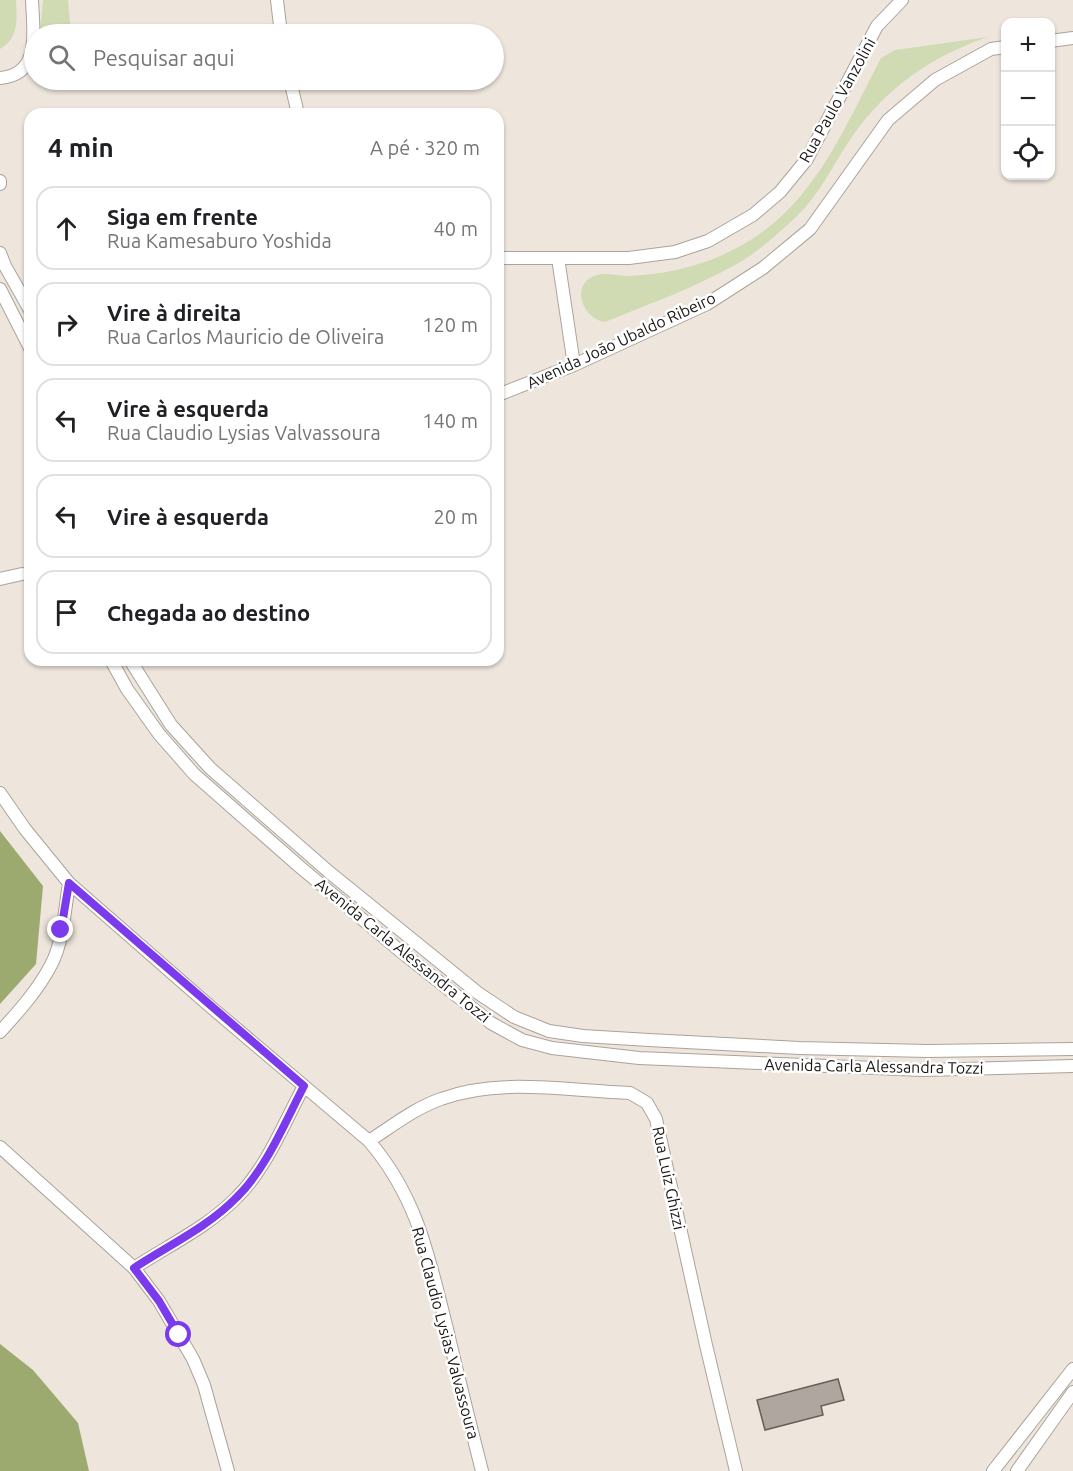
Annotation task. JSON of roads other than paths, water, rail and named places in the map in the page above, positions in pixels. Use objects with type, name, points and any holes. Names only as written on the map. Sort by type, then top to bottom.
[{"type":"street","points":[[32,0],[33,24]]},
{"type":"street","points":[[277,0],[280,24]]},
{"type":"street","name":"Rua Paulo Vanzolini","points":[[504,258],[629,258],[675,252],[708,241],[753,215],[780,192],[807,159],[877,26],[902,0]]},
{"type":"street","points":[[1055,40],[1073,38]]},
{"type":"street","name":"Avenida João Ubaldo Ribeiro","points":[[504,394],[574,365],[707,304],[763,268],[810,229],[888,120],[935,80],[991,49],[1001,48]]},
{"type":"street","points":[[0,78],[12,77],[24,68]]},
{"type":"street","points":[[292,90],[297,108]]},
{"type":"street","points":[[0,254],[24,299]]},
{"type":"street","points":[[558,258],[574,365]]},
{"type":"street","points":[[0,289],[24,336]]},
{"type":"street","points":[[0,579],[22,574]]},
{"type":"street","name":"Avenida Carla Alessandra Tozzi","points":[[114,666],[127,689],[159,734],[194,774],[399,950],[491,1023],[522,1040],[584,1053],[651,1059],[923,1070],[1073,1066]]},
{"type":"street","name":"Avenida Carla Alessandra Tozzi","points":[[133,666],[171,725],[210,768],[329,872],[478,993],[514,1017],[549,1031],[638,1040],[799,1048],[927,1051],[1073,1049]]},
{"type":"street","name":"Rua Claudio Lysias Valvassoura","points":[[0,792],[25,829],[69,883],[369,1141],[388,1163],[425,1240],[482,1471]]},
{"type":"street","points":[[0,1032],[24,1006],[52,964],[61,930],[69,883]]},
{"type":"street","points":[[134,1268],[211,1220],[239,1196],[260,1167],[304,1086]]},
{"type":"street","name":"Rua Luiz Ghizzi","points":[[369,1141],[404,1117],[440,1099],[472,1091],[506,1088],[630,1092],[647,1103],[656,1119],[736,1471]]},
{"type":"street","points":[[0,1147],[134,1268],[159,1301],[193,1359],[204,1385],[228,1471]]},
{"type":"street","points":[[993,1471],[1073,1369]]},
{"type":"street","points":[[1017,1471],[1073,1392]]}]
